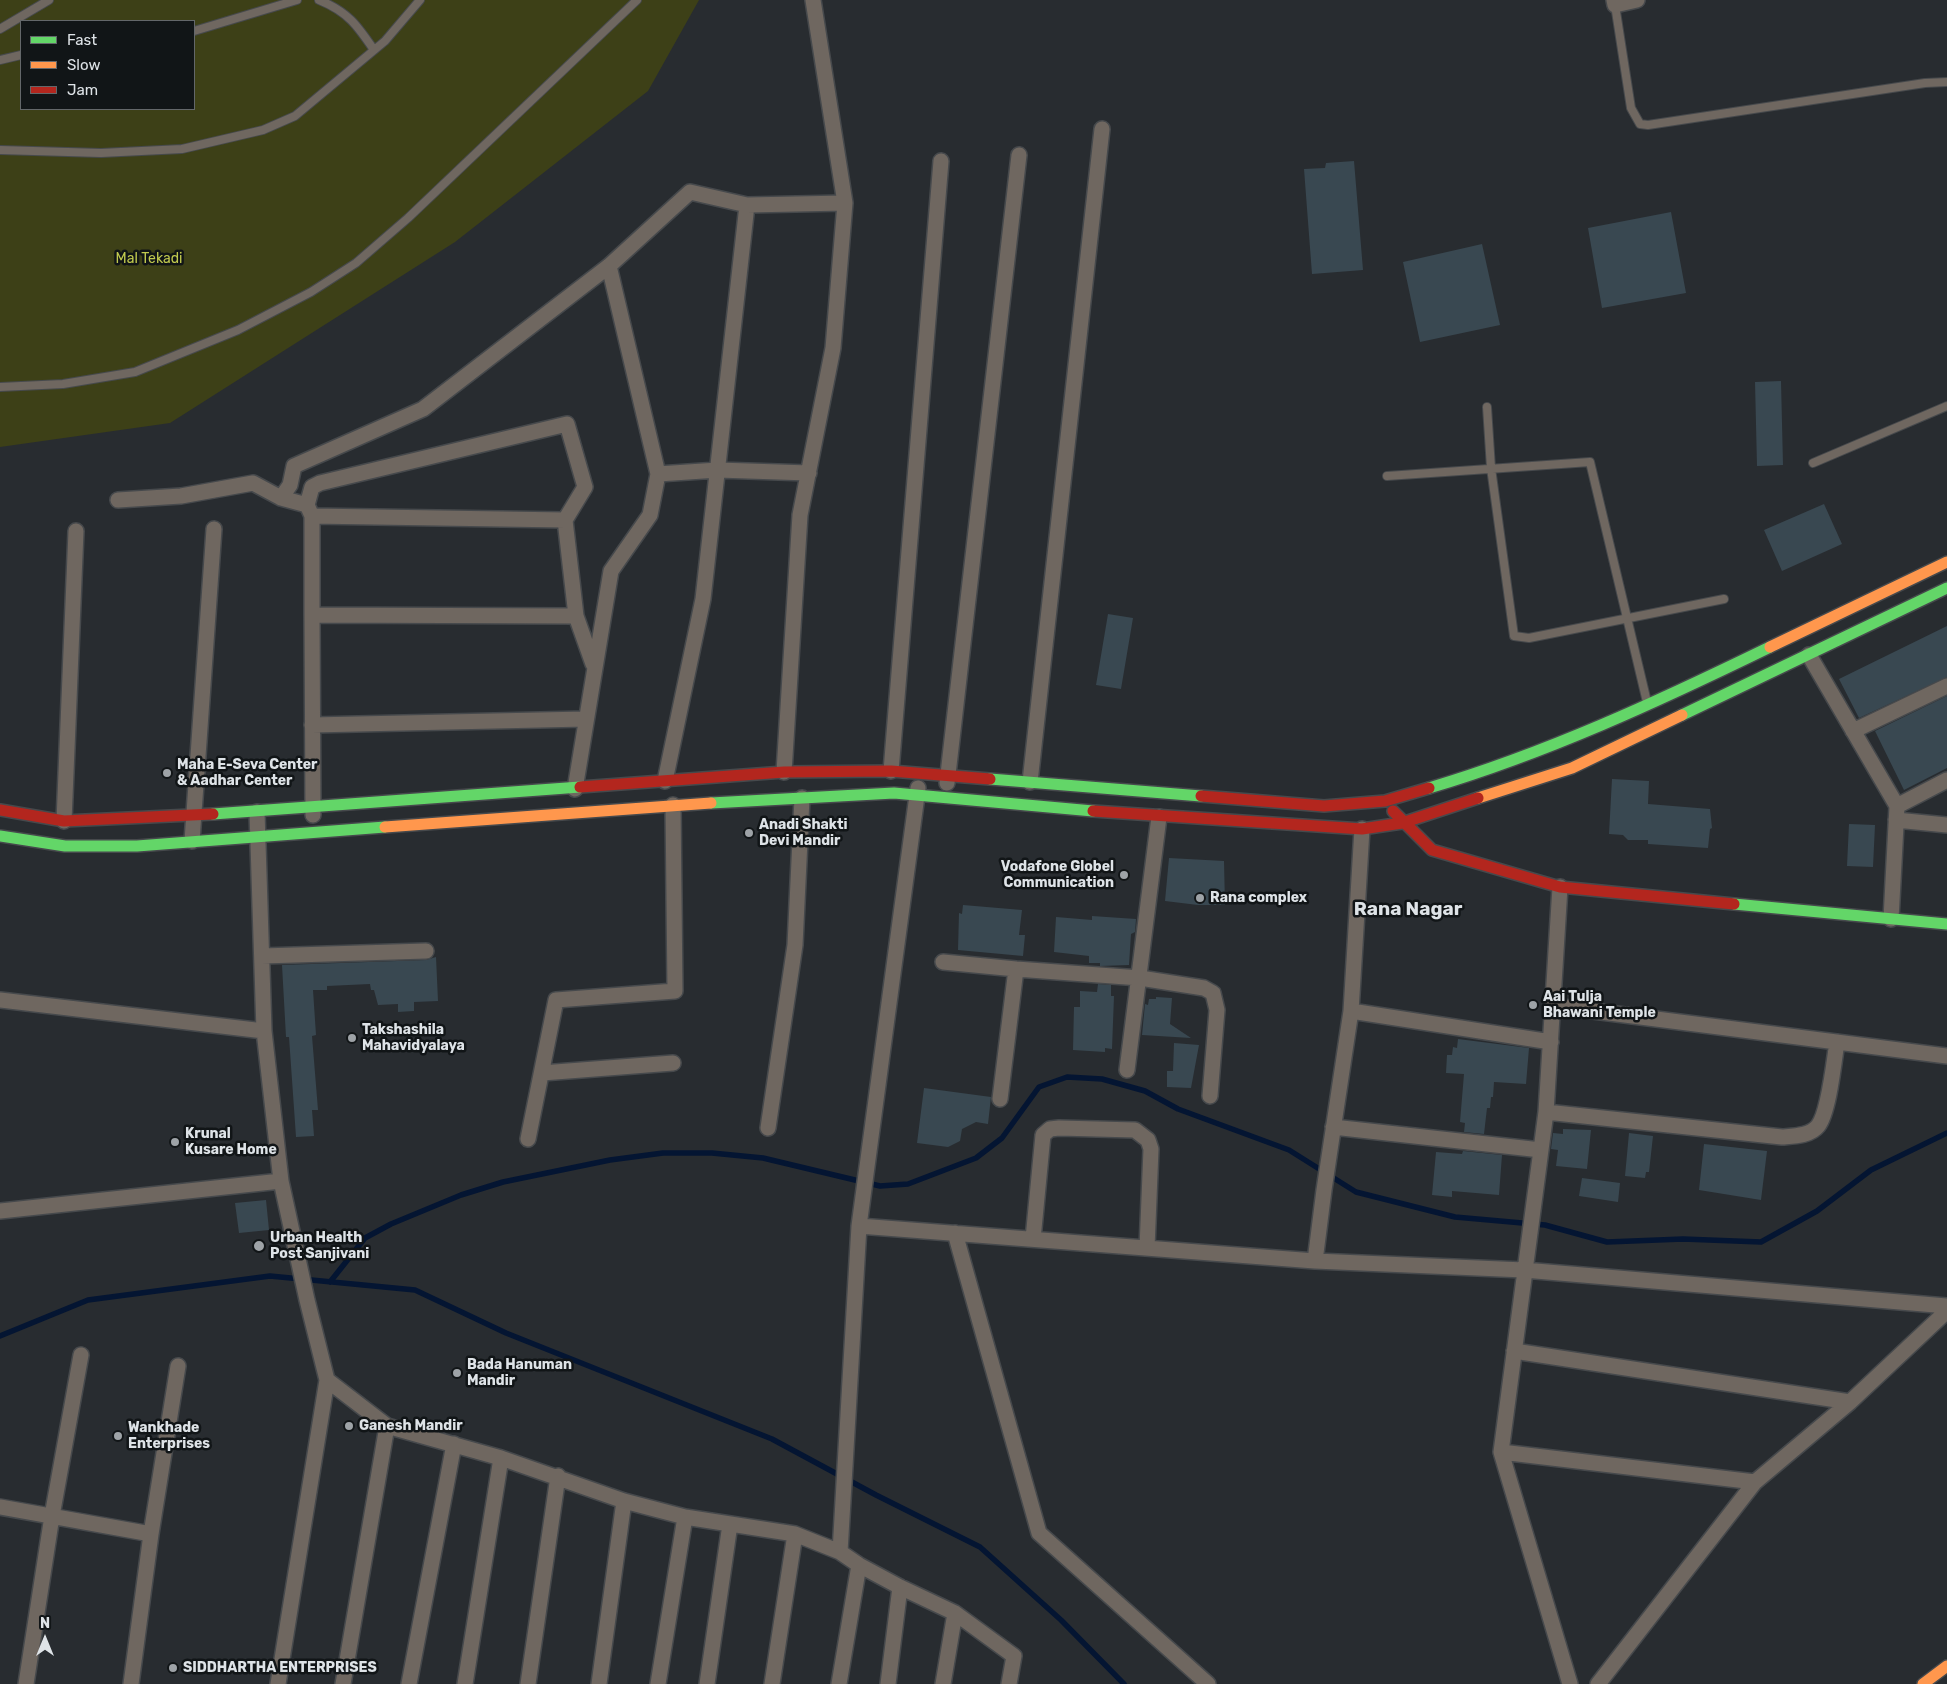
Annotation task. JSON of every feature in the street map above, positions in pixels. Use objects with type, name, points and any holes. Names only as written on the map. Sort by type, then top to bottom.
[{"type":"main road","points":[[0,810],[64,821],[257,812],[784,772],[891,771],[1324,806],[1385,800],[1493,770],[1648,706],[1947,562]]},
{"type":"main road","points":[[0,836],[64,846],[137,846],[673,805],[894,792],[1159,816],[1362,829],[1402,823],[1572,768],[1947,588]]},
{"type":"main road","points":[[1385,800],[1402,823],[1432,850],[1560,887],[1947,924]]},
{"type":"main road","points":[[1923,1684],[1947,1666]]},
{"type":"street","points":[[784,772],[800,514],[833,348],[845,203],[813,0]]},
{"type":"street","points":[[1614,2],[1637,0]]},
{"type":"street","points":[[1030,782],[1102,128]]},
{"type":"street","points":[[945,797],[1019,155]]},
{"type":"street","points":[[891,771],[941,161]]},
{"type":"street","points":[[281,498],[290,485],[293,469],[297,464],[423,409],[609,266],[690,192],[747,205],[845,203]]},
{"type":"street","points":[[665,781],[703,599],[747,205]]},
{"type":"street","points":[[575,789],[585,719],[611,571],[650,515],[658,474],[609,266]]},
{"type":"street","points":[[313,832],[310,510],[312,487],[567,424],[584,487],[565,520],[576,616],[594,665]]},
{"type":"street","points":[[658,474],[718,470],[809,472]]},
{"type":"street","points":[[118,500],[181,496],[244,483],[260,485],[281,498],[310,510],[565,520]]},
{"type":"street","points":[[192,841],[214,529]]},
{"type":"street","points":[[64,821],[76,530]]},
{"type":"street","points":[[312,615],[576,616]]},
{"type":"street","points":[[1809,655],[1853,731],[1896,813],[1890,919]]},
{"type":"street","points":[[1853,731],[1947,686]]},
{"type":"street","points":[[312,725],[585,719]]},
{"type":"street","points":[[840,1552],[845,1497],[844,1471],[859,1226],[920,773]]},
{"type":"street","points":[[1896,813],[1947,780]]},
{"type":"street","points":[[768,1128],[795,945],[802,798]]},
{"type":"street","points":[[528,1139],[556,1000],[675,991],[673,805]]},
{"type":"street","points":[[257,812],[264,1031],[281,1181],[327,1380],[278,1684]]},
{"type":"street","points":[[1896,813],[1947,825]]},
{"type":"street","points":[[1127,1070],[1159,816]]},
{"type":"street","points":[[1315,1261],[1328,1157],[1351,1011],[1362,829]]},
{"type":"street","points":[[1560,887],[1546,1112],[1501,1452],[1570,1684]]},
{"type":"street","points":[[262,956],[426,951]]},
{"type":"street","points":[[943,962],[1140,978],[1204,988],[1213,993],[1217,1010],[1210,1096]]},
{"type":"street","points":[[1000,1099],[1016,969]]},
{"type":"street","points":[[0,1000],[264,1031]]},
{"type":"street","points":[[1554,1006],[1947,1056]]},
{"type":"street","points":[[1351,1011],[1551,1042]]},
{"type":"street","points":[[1546,1112],[1782,1138],[1805,1134],[1818,1127],[1825,1112],[1837,1042]]},
{"type":"street","points":[[542,1073],[673,1063]]},
{"type":"street","points":[[1333,1127],[1541,1150]]},
{"type":"street","points":[[1033,1239],[1043,1135],[1050,1130],[1059,1128],[1135,1130],[1148,1140],[1151,1149],[1147,1248]]},
{"type":"street","points":[[0,1211],[281,1181]]},
{"type":"street","points":[[859,1226],[1315,1261],[1524,1270],[1947,1306]]},
{"type":"street","points":[[955,1233],[1039,1533],[1208,1684]]},
{"type":"street","points":[[1598,1684],[1755,1482],[1850,1402],[1947,1312]]},
{"type":"street","points":[[1514,1351],[1850,1402]]},
{"type":"street","points":[[26,1684],[52,1516],[81,1355]]},
{"type":"street","points":[[131,1684],[151,1534],[178,1366]]},
{"type":"street","points":[[327,1380],[387,1426],[502,1458],[558,1476],[624,1501],[685,1517],[795,1534],[840,1552],[859,1565],[900,1587],[955,1613],[1014,1656],[1009,1684]]},
{"type":"street","points":[[343,1684],[387,1426]]},
{"type":"street","points":[[409,1684],[454,1444]]},
{"type":"street","points":[[1501,1452],[1755,1482]]},
{"type":"street","points":[[465,1684],[502,1458]]},
{"type":"street","points":[[528,1684],[558,1476]]},
{"type":"street","points":[[600,1684],[624,1501]]},
{"type":"street","points":[[0,1507],[151,1534]]},
{"type":"street","points":[[658,1684],[685,1517]]},
{"type":"street","points":[[707,1684],[730,1524]]},
{"type":"street","points":[[772,1684],[795,1534]]},
{"type":"street","points":[[839,1684],[859,1565]]},
{"type":"street","points":[[888,1684],[900,1587]]},
{"type":"street","points":[[943,1684],[955,1613]]},
{"type":"lane","points":[[0,28],[49,0]]},
{"type":"lane","points":[[195,31],[297,0]]},
{"type":"lane","points":[[319,0],[336,7],[352,19],[374,50]]},
{"type":"lane","points":[[0,150],[101,153],[182,149],[262,130],[295,116],[374,50],[420,0]]},
{"type":"lane","points":[[0,387],[63,384],[135,372],[238,330],[311,292],[356,263],[408,218],[637,0]]},
{"type":"lane","points":[[1614,2],[1632,108],[1640,124],[1648,125],[1925,83],[1947,82]]},
{"type":"lane","points":[[0,60],[20,55]]},
{"type":"lane","points":[[1813,463],[1947,406]]},
{"type":"lane","points":[[1487,407],[1491,468],[1514,636],[1528,638],[1628,620],[1724,599]]},
{"type":"lane","points":[[1387,476],[1590,462],[1648,706]]},
{"type":"green space","name":"Mal Tekadi","points":[[0,0],[699,0],[648,91],[455,242],[170,423],[0,447]]},
{"type":"building","points":[[1354,161],[1363,270],[1312,274],[1304,169],[1325,168],[1326,163]]},
{"type":"building","points":[[1671,212],[1686,293],[1602,308],[1588,228]]},
{"type":"building","points":[[1482,244],[1500,325],[1420,342],[1403,262]]},
{"type":"building","points":[[1781,381],[1783,465],[1757,466],[1755,382]]},
{"type":"building","points":[[1824,504],[1842,544],[1782,571],[1764,530]]},
{"type":"building","points":[[1108,614],[1133,618],[1121,689],[1096,685]]},
{"type":"building","points":[[1947,626],[1947,677],[1859,718],[1839,679]]},
{"type":"building","points":[[1947,696],[1947,768],[1904,790],[1875,731]]},
{"type":"building","points":[[1612,779],[1649,781],[1648,804],[1710,809],[1712,828],[1710,829],[1708,848],[1648,844],[1648,840],[1628,840],[1623,835],[1609,834]]},
{"type":"building","points":[[1849,824],[1875,825],[1873,867],[1847,866]]},
{"type":"building","points":[[1169,858],[1224,861],[1225,905],[1198,905],[1165,901]]},
{"type":"building","points":[[963,905],[1022,910],[1019,935],[1025,935],[1023,956],[958,950],[959,913],[962,914]]},
{"type":"building","points":[[1092,916],[1136,919],[1135,932],[1131,934],[1129,965],[1100,966],[1100,963],[1089,963],[1089,956],[1054,952],[1056,917],[1092,920]]},
{"type":"building","points":[[436,957],[438,1001],[414,1002],[414,1011],[398,1012],[398,1004],[378,1005],[374,990],[371,990],[370,984],[327,986],[327,990],[313,990],[316,1035],[312,1036],[318,1110],[312,1110],[314,1136],[296,1137],[289,1037],[286,1037],[282,965],[426,960]]},
{"type":"building","points":[[1098,984],[1111,985],[1111,996],[1114,996],[1112,1049],[1105,1048],[1105,1052],[1073,1050],[1074,1007],[1080,1007],[1080,991],[1097,992]]},
{"type":"building","points":[[1156,997],[1172,998],[1170,1024],[1191,1038],[1142,1035],[1145,1004],[1148,1005],[1149,999],[1156,999]]},
{"type":"building","points":[[1458,1039],[1529,1048],[1526,1084],[1494,1082],[1493,1097],[1491,1097],[1490,1108],[1487,1108],[1484,1134],[1464,1132],[1465,1123],[1460,1122],[1464,1074],[1446,1073],[1447,1055],[1452,1055],[1453,1047],[1457,1048]]},
{"type":"building","points":[[1174,1043],[1199,1045],[1191,1088],[1167,1087],[1167,1071],[1173,1071]]},
{"type":"building","points":[[924,1088],[991,1097],[988,1124],[976,1122],[962,1129],[960,1141],[948,1147],[917,1143]]},
{"type":"building","points":[[1563,1129],[1591,1130],[1587,1169],[1556,1166],[1558,1150],[1551,1149],[1553,1133],[1563,1134]]},
{"type":"building","points":[[1629,1133],[1653,1136],[1649,1172],[1646,1172],[1645,1178],[1625,1176]]},
{"type":"building","points":[[1704,1144],[1767,1151],[1761,1200],[1699,1190]]},
{"type":"building","points":[[1463,1151],[1502,1155],[1499,1195],[1452,1191],[1452,1197],[1432,1195],[1436,1152],[1462,1154]]},
{"type":"building","points":[[1582,1178],[1620,1183],[1618,1202],[1579,1196]]},
{"type":"building","points":[[266,1200],[269,1230],[239,1233],[235,1203]]},
{"type":"waterway","points":[[330,1282],[365,1238],[391,1224],[461,1195],[503,1182],[610,1160],[663,1153],[712,1153],[763,1158],[880,1186],[908,1184],[976,1158],[1002,1138],[1039,1087],[1067,1077],[1102,1079],[1145,1091],[1178,1109],[1289,1150],[1356,1192],[1455,1217],[1545,1225],[1607,1242],[1683,1239],[1761,1242],[1817,1211],[1871,1170],[1947,1133]]},
{"type":"waterway","points":[[0,1336],[88,1300],[270,1276],[415,1290],[506,1333],[772,1439],[876,1495],[980,1547],[1061,1620],[1124,1684]]},
{"type":"traffic: fast","points":[[1682,715],[1947,588]]},
{"type":"traffic: fast","points":[[1429,788],[1516,759],[1602,725],[1770,647]]},
{"type":"traffic: fast","points":[[990,779],[1201,796]]},
{"type":"traffic: fast","points":[[213,814],[580,787]]},
{"type":"traffic: fast","points":[[711,803],[894,793],[1093,811]]},
{"type":"traffic: fast","points":[[0,836],[65,846],[137,846],[385,827]]},
{"type":"traffic: fast","points":[[1734,904],[1947,924]]},
{"type":"traffic: slow","points":[[1770,647],[1947,562]]},
{"type":"traffic: slow","points":[[1478,798],[1572,768],[1682,715]]},
{"type":"traffic: slow","points":[[385,827],[711,803]]},
{"type":"traffic: slow","points":[[1923,1684],[1947,1666]]},
{"type":"traffic: jam","points":[[580,787],[784,772],[891,771],[990,779]]},
{"type":"traffic: jam","points":[[1201,796],[1324,806],[1385,801],[1429,788]]},
{"type":"traffic: jam","points":[[1093,811],[1362,829],[1402,823],[1478,798]]},
{"type":"traffic: jam","points":[[0,810],[64,821],[213,814]]},
{"type":"traffic: jam","points":[[1393,811],[1432,850],[1560,887],[1734,904]]},
{"type":"place","name":"Maha E-Seva Center & Aadhar Center","points":[[167,773]]},
{"type":"place","name":"Anadi Shakti Devi Mandir","points":[[749,833]]},
{"type":"place","name":"Vodafone Globel Communication","points":[[1124,875]]},
{"type":"place","name":"Rana complex","points":[[1200,898]]},
{"type":"place","name":"Aai Tulja Bhawani Temple","points":[[1533,1005]]},
{"type":"place","name":"Takshashila Mahavidyalaya","points":[[352,1038]]},
{"type":"place","name":"Krunal Kusare Home","points":[[175,1142]]},
{"type":"place","name":"Urban Health Post Sanjivani","points":[[259,1246]]},
{"type":"place","name":"Bada Hanuman Mandir","points":[[457,1373]]},
{"type":"place","name":"Ganesh Mandir","points":[[349,1426]]},
{"type":"place","name":"Wankhade Enterprises","points":[[118,1436]]},
{"type":"place","name":"SIDDHARTHA ENTERPRISES","points":[[173,1668]]},
{"type":"district","name":"Rana Nagar","points":[[1408,910]]}]
